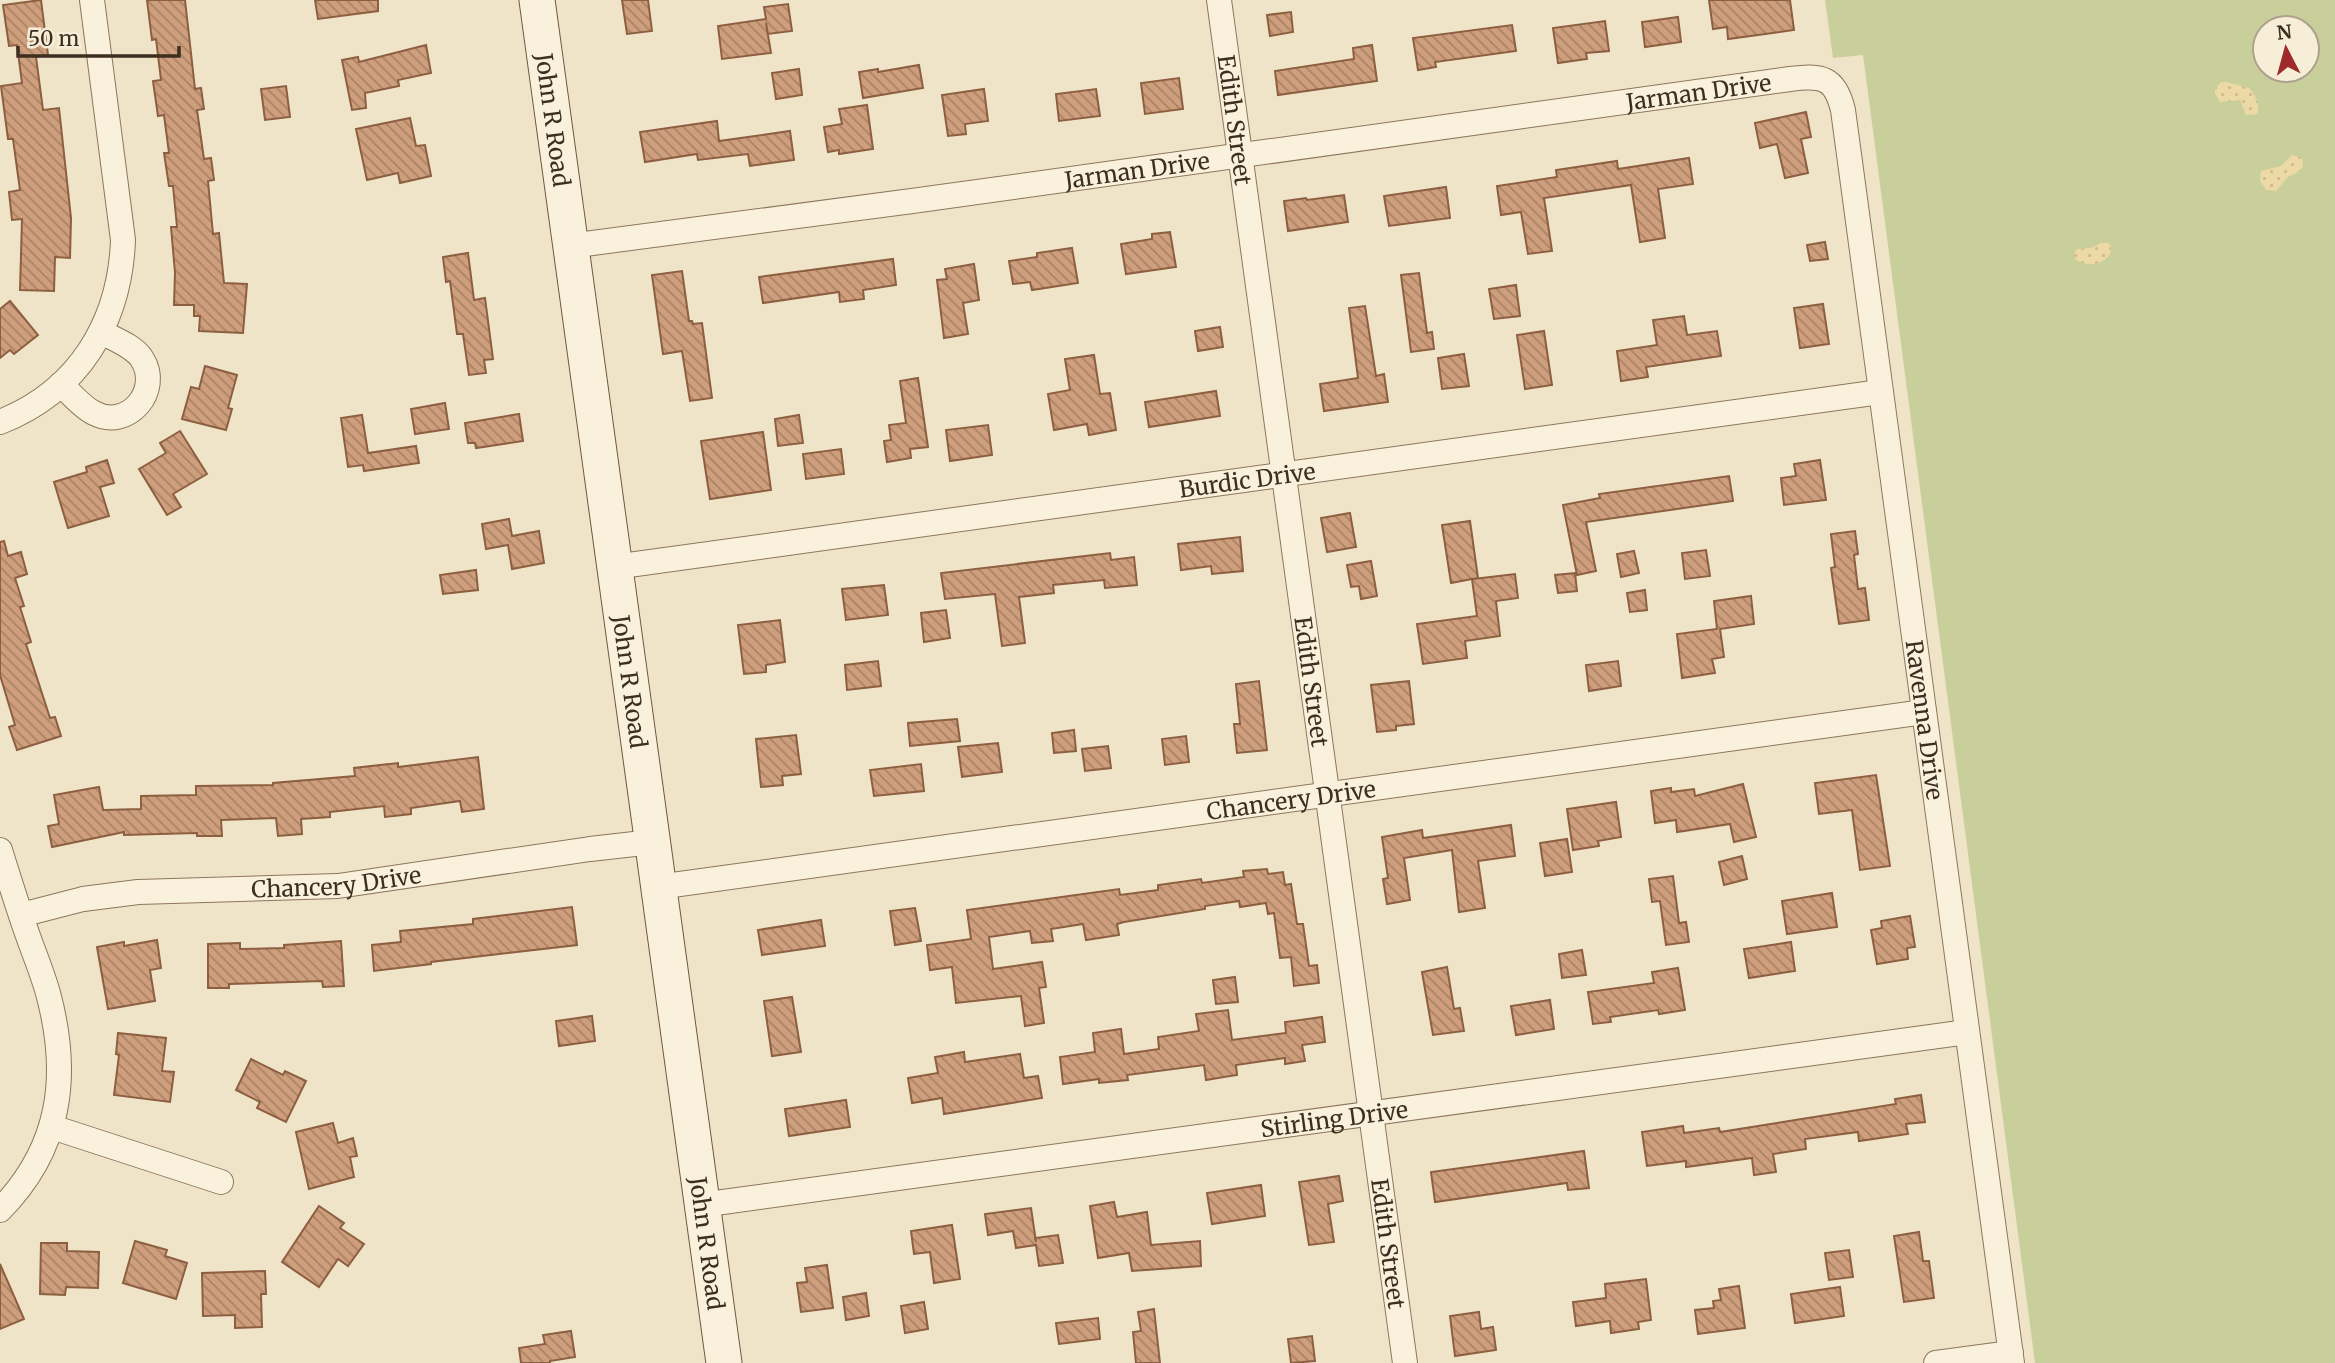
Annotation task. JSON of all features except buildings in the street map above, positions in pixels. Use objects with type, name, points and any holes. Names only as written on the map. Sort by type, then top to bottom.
[{"type":"main road","name":"John R Road","points":[[537,0],[724,1363]]},
{"type":"street","points":[[0,422],[43,399],[76,370],[101,332],[116,296],[123,240],[92,0]]},
{"type":"street","name":"Edith Street","points":[[1219,0],[1405,1363]]},
{"type":"street","name":"Jarman Drive","points":[[570,246],[1811,76],[1829,81]]},
{"type":"street","name":"Ravenna Drive","points":[[1829,81],[1839,93],[1843,110],[2011,1358]]},
{"type":"street","points":[[61,384],[94,413],[108,418],[132,411],[141,404],[149,385],[148,372],[142,359],[136,351],[101,332]]},
{"type":"street","name":"Burdic Drive","points":[[614,567],[1880,392]]},
{"type":"street","name":"Chancery Drive","points":[[658,887],[1924,712]]},
{"type":"street","name":"Chancery Drive","points":[[21,915],[83,899],[138,892],[338,886],[652,842]]},
{"type":"street","points":[[0,850],[49,996],[60,1056],[60,1083],[52,1127],[25,1181],[0,1210]]},
{"type":"street","name":"Stirling Drive","points":[[701,1205],[1966,1032]]},
{"type":"street","points":[[52,1127],[221,1182]]},
{"type":"street","points":[[1936,1363],[2011,1358]]},
{"type":"green space","points":[[1825,0],[2335,0],[2335,1363],[2035,1363],[1863,55],[1833,58]]},
{"type":"sand","points":[[2223,81],[2249,88],[2258,103],[2257,114],[2246,115],[2240,100],[2220,102],[2215,88]]},
{"type":"sand","points":[[2292,155],[2302,158],[2303,167],[2288,177],[2276,191],[2266,190],[2260,181],[2261,171],[2281,166]]},
{"type":"sand","points":[[2103,242],[2110,244],[2111,251],[2101,262],[2085,264],[2075,259],[2074,253],[2077,249],[2091,248]]}]
